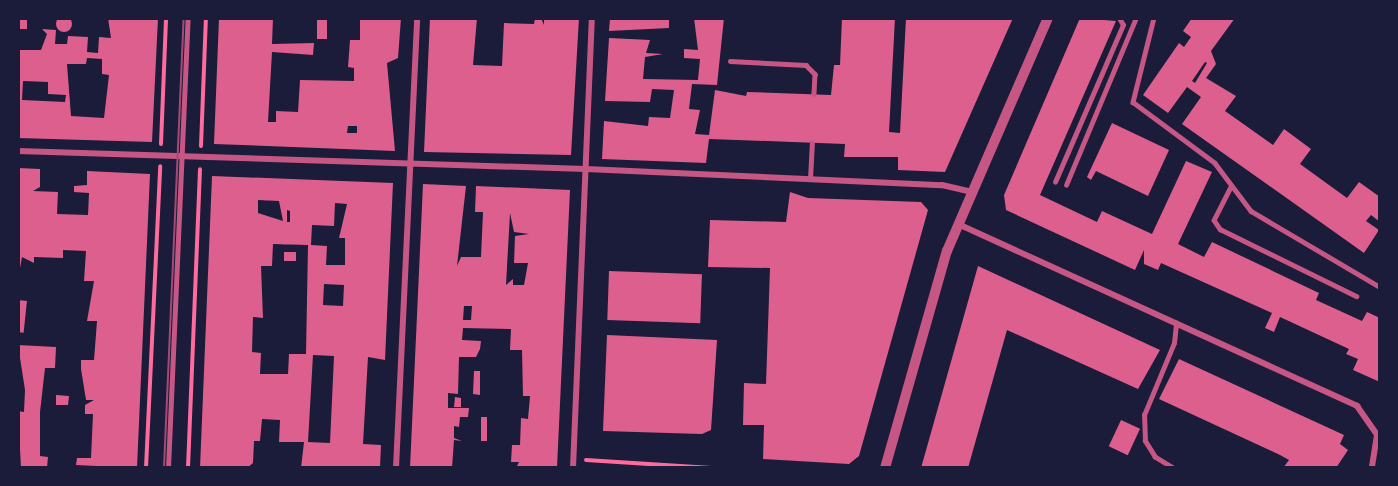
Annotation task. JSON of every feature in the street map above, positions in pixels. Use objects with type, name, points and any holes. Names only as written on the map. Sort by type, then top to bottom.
[{"type":"street","points":[[168,468],[188,18]]},
{"type":"street","points":[[396,468],[417,18]]},
{"type":"street","points":[[573,468],[592,18]]},
{"type":"street","points":[[885,468],[958,224],[1048,18]]},
{"type":"street","points":[[18,151],[409,167],[586,169],[810,179],[972,192]]},
{"type":"street","points":[[958,224],[1366,412],[1377,435],[1372,468]]},
{"type":"lane","points":[[1055,182],[1123,25],[1119,18]]},
{"type":"lane","points":[[1066,185],[1136,18]]},
{"type":"lane","points":[[1154,18],[1133,102],[1215,163],[1251,210],[1380,287]]},
{"type":"lane","points":[[730,61],[806,65],[815,74],[814,94]]},
{"type":"lane","points":[[810,179],[812,143]]},
{"type":"lane","points":[[1232,187],[1214,220],[1220,229],[1356,296]]},
{"type":"lane","points":[[1173,468],[1155,457],[1145,441],[1144,415],[1174,343],[1176,323]]},
{"type":"path","points":[[161,146],[166,18]]},
{"type":"path","points":[[201,141],[206,18]]},
{"type":"path","points":[[189,468],[200,170]]},
{"type":"path","points":[[146,468],[159,172]]},
{"type":"path","points":[[573,459],[712,468]]},
{"type":"building","points":[[64,16],[72,24],[64,32],[56,24]]},
{"type":"building","points":[[18,18],[27,18],[27,29],[18,29]]},
{"type":"building","points":[[108,18],[158,18],[152,142],[18,138],[18,50],[41,50],[47,34],[42,29],[56,30],[55,44],[67,44],[68,36],[88,37],[87,52],[98,53],[99,37],[111,38]],"holes":[[[87,58],[102,59],[102,74],[109,75],[104,118],[71,116],[67,64],[86,64]],[[23,81],[48,82],[48,94],[66,95],[65,102],[22,100]]]},
{"type":"building","points":[[219,18],[273,18],[272,44],[314,43],[313,55],[272,52],[268,122],[276,122],[276,111],[298,112],[300,80],[354,81],[354,68],[348,67],[350,40],[360,40],[360,18],[401,18],[398,58],[387,63],[395,151],[214,144]],"holes":[[[348,126],[357,126],[357,133],[347,133]]]},
{"type":"building","points":[[317,18],[327,18],[327,39],[317,39]]},
{"type":"building","points":[[430,18],[477,18],[473,65],[502,66],[504,23],[534,24],[535,18],[541,18],[544,25],[544,18],[579,18],[571,155],[424,152]]},
{"type":"building","points":[[610,18],[669,18],[669,28],[609,31]]},
{"type":"building","points":[[694,18],[724,18],[717,85],[692,84],[689,109],[700,110],[695,134],[709,135],[715,90],[746,96],[747,92],[831,95],[834,65],[840,65],[842,18],[895,18],[889,132],[900,133],[906,18],[1013,18],[945,172],[898,170],[898,157],[844,157],[845,144],[767,141],[709,139],[706,163],[602,159],[604,121],[648,126],[649,117],[670,118],[674,90],[652,89],[650,102],[605,101],[609,38],[650,40],[646,53],[663,54],[645,57],[643,79],[698,80],[700,59],[684,58],[684,49],[698,50]]},
{"type":"building","points":[[1080,18],[1116,21],[1040,195],[1097,222],[1102,211],[1152,234],[1186,161],[1212,172],[1178,244],[1204,257],[1212,242],[1319,293],[1316,300],[1362,321],[1367,312],[1380,318],[1380,382],[1353,370],[1358,359],[1346,354],[1349,349],[1280,317],[1274,332],[1265,328],[1272,313],[1161,263],[1158,270],[1144,264],[1144,250],[1135,270],[1006,210],[1004,195]]},
{"type":"building","points":[[1192,18],[1235,18],[1211,51],[1216,64],[1206,78],[1236,96],[1225,111],[1273,145],[1284,129],[1311,149],[1300,164],[1347,198],[1359,182],[1380,197],[1380,222],[1371,215],[1366,221],[1379,230],[1364,253],[1182,124],[1201,97],[1187,87],[1168,113],[1143,95],[1179,43],[1184,47],[1191,37],[1183,31]],"holes":[[[1205,62],[1207,63],[1195,83],[1192,81]]]},
{"type":"building","points":[[1112,123],[1169,150],[1148,196],[1096,171],[1091,180],[1087,177]]},
{"type":"building","points":[[18,168],[40,169],[40,187],[33,191],[58,192],[57,214],[88,215],[89,193],[74,192],[74,186],[87,185],[87,171],[150,174],[137,468],[76,465],[77,458],[91,458],[93,414],[85,414],[85,405],[94,400],[86,400],[81,360],[94,360],[97,321],[87,321],[94,281],[84,281],[86,251],[63,250],[63,258],[34,257],[34,263],[22,257],[18,279]]},
{"type":"building","points":[[212,176],[393,183],[385,360],[368,357],[363,444],[381,445],[380,468],[301,468],[304,442],[279,442],[280,420],[262,419],[260,441],[254,441],[253,463],[247,468],[200,468]],"holes":[[[258,200],[279,201],[283,221],[258,213]],[[335,203],[347,204],[339,238],[345,238],[345,265],[326,265],[327,246],[311,245],[312,225],[334,226]],[[287,210],[290,211],[290,222],[287,222]],[[273,244],[308,245],[306,354],[289,354],[288,374],[260,374],[261,353],[252,352],[253,317],[263,318],[261,266],[272,266]],[[324,284],[344,285],[343,306],[323,305]],[[313,355],[334,356],[330,443],[308,442]]]},
{"type":"building","points":[[423,184],[466,186],[457,266],[461,257],[481,257],[483,212],[475,212],[476,186],[570,190],[557,468],[516,468],[519,462],[511,462],[512,445],[520,445],[521,418],[528,419],[530,396],[523,396],[522,350],[510,350],[511,329],[463,328],[462,340],[481,341],[476,357],[459,357],[458,394],[448,393],[448,408],[469,408],[468,417],[460,417],[459,427],[454,426],[454,438],[462,441],[454,440],[452,468],[410,468]],"holes":[[[510,213],[514,232],[529,234],[515,236],[514,263],[528,263],[524,285],[513,285],[513,279],[506,285]],[[464,306],[472,306],[471,320],[463,320]]]},
{"type":"building","points":[[790,192],[808,198],[921,202],[928,210],[859,456],[849,464],[763,459],[764,425],[743,425],[744,383],[766,384],[770,268],[708,267],[710,220],[786,222]]},
{"type":"building","points":[[284,252],[296,252],[296,261],[284,261]]},
{"type":"building","points":[[978,266],[1160,350],[1138,389],[1007,330],[968,468],[921,468]]},
{"type":"building","points":[[609,271],[702,274],[700,323],[607,320]]},
{"type":"building","points":[[18,300],[27,301],[24,333],[18,332]]},
{"type":"building","points":[[607,335],[717,340],[711,430],[702,434],[603,431]]},
{"type":"building","points":[[18,345],[56,347],[55,368],[45,368],[40,412],[40,456],[48,457],[47,468],[21,468],[18,411],[24,412],[25,390]]},
{"type":"building","points":[[1179,359],[1344,435],[1340,444],[1348,450],[1336,468],[1283,468],[1289,460],[1159,399]]},
{"type":"building","points":[[474,371],[480,371],[480,395],[473,394]]},
{"type":"building","points":[[56,395],[69,396],[68,405],[56,405]]},
{"type":"building","points":[[455,397],[461,398],[461,407],[454,407]]},
{"type":"building","points":[[481,417],[487,417],[487,441],[481,441]]},
{"type":"building","points":[[1121,420],[1140,429],[1128,455],[1109,446]]},
{"type":"tram line","points":[[164,468],[184,18]]}]
